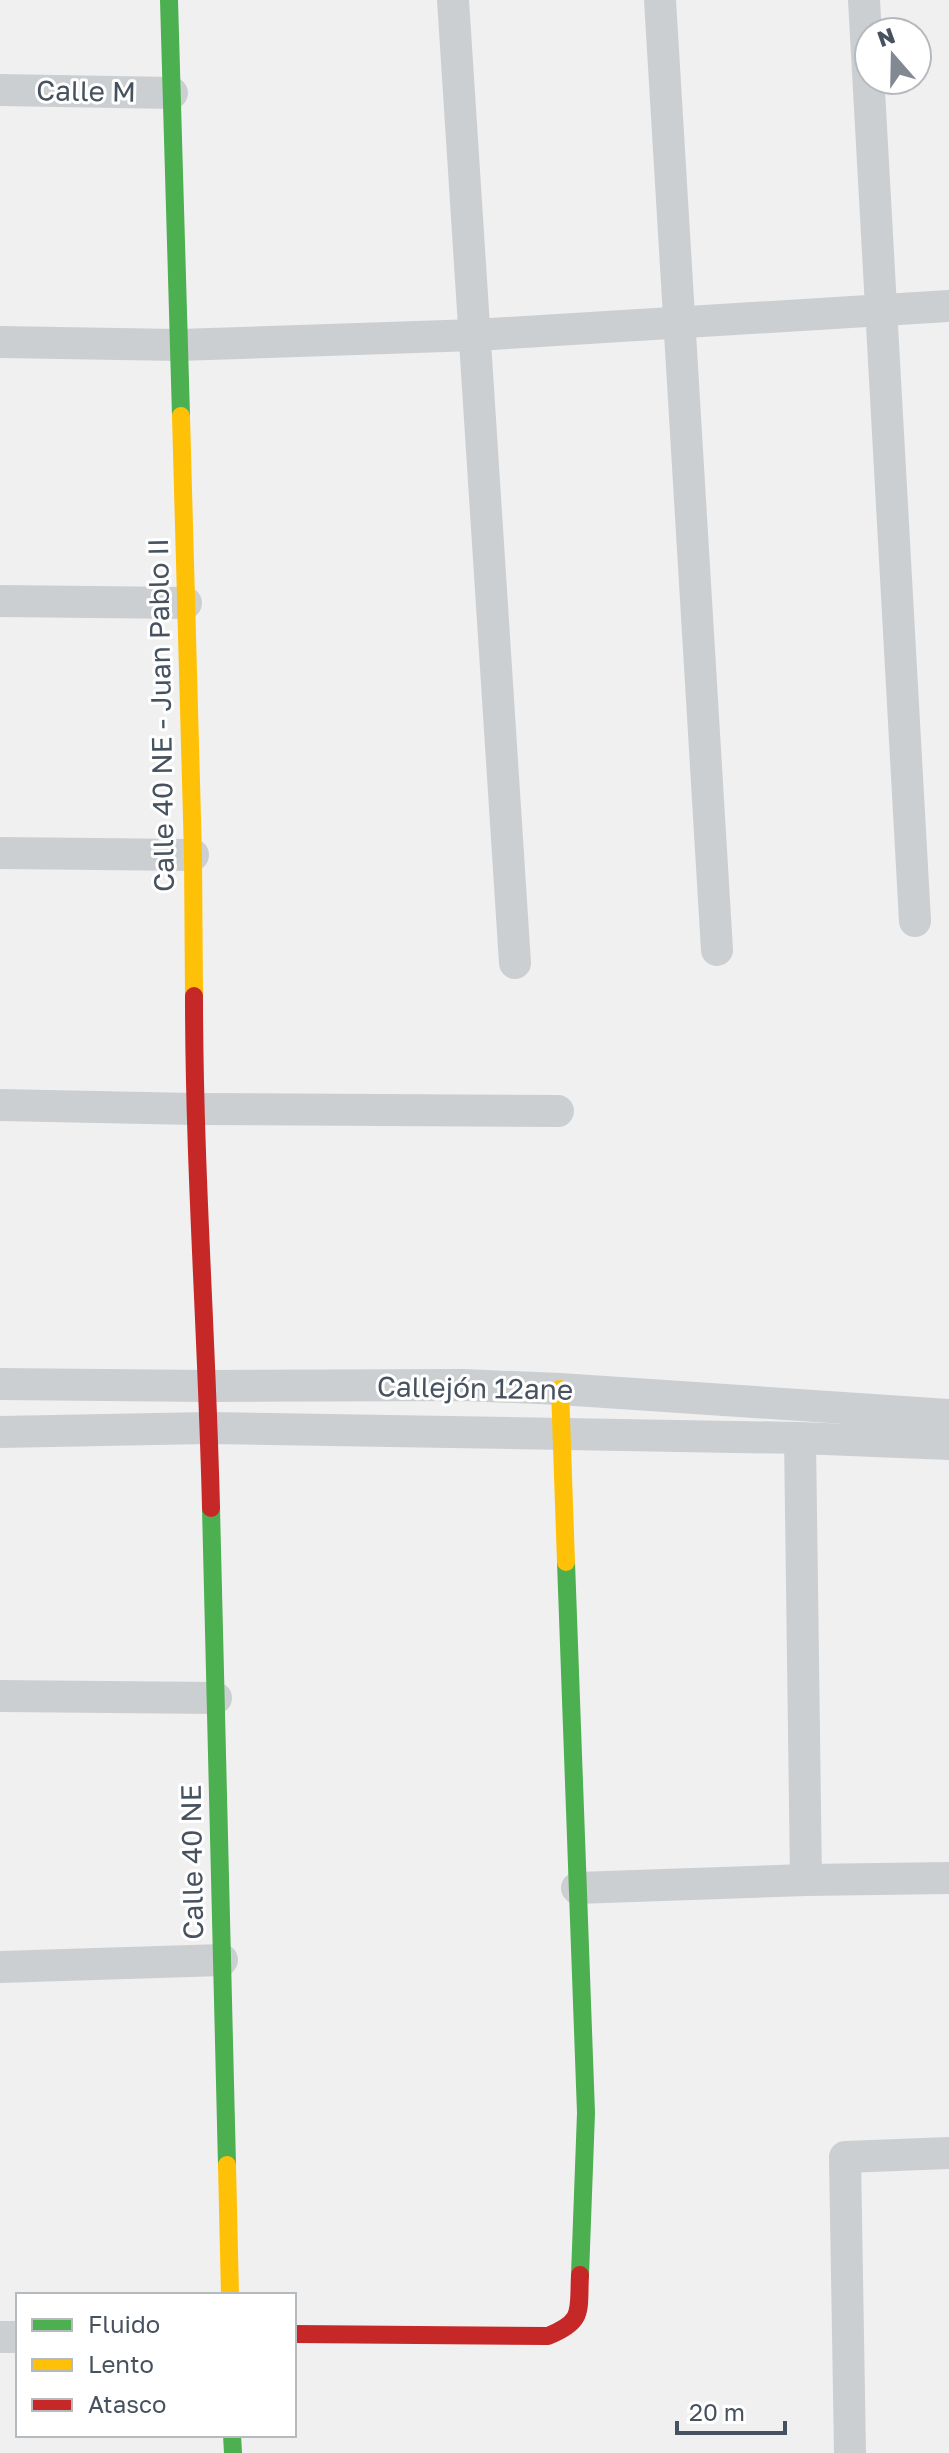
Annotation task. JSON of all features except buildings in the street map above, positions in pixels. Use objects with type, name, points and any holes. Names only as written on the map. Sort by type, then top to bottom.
[{"type":"street","name":"Calle 40 NE - Juan Pablo II","points":[[169,0],[193,855],[194,1109],[208,1428]]},
{"type":"street","points":[[453,0],[515,963]]},
{"type":"street","points":[[660,0],[717,950]]},
{"type":"street","points":[[864,0],[915,921]]},
{"type":"street","name":"Calle M","points":[[0,90],[172,93]]},
{"type":"street","points":[[0,342],[179,345],[475,335],[949,306]]},
{"type":"street","points":[[0,601],[186,603]]},
{"type":"street","points":[[0,853],[193,855]]},
{"type":"street","points":[[0,1105],[558,1111]]},
{"type":"street","name":"Callejón 12ane","points":[[0,1384],[463,1385],[949,1415]]},
{"type":"street","points":[[296,2334],[548,2336],[568,2328],[578,2314],[586,2113],[560,1389]]},
{"type":"street","name":"Callejón 12ane","points":[[0,1432],[208,1428],[800,1438],[949,1444]]},
{"type":"street","name":"Calle 40 NE","points":[[208,1428],[230,2293]]},
{"type":"street","points":[[800,1438],[806,1880]]},
{"type":"street","points":[[0,1696],[216,1698]]},
{"type":"street","points":[[577,1888],[949,1878]]},
{"type":"street","points":[[0,1967],[222,1960]]},
{"type":"street","points":[[850,2453],[845,2157],[949,2153]]},
{"type":"traffic: fast","points":[[169,0],[181,416]]},
{"type":"traffic: fast","points":[[211,1508],[227,2165]]},
{"type":"traffic: fast","points":[[566,1562],[586,2113],[580,2275]]},
{"type":"traffic: fast","points":[[232,2437],[233,2453]]},
{"type":"traffic: slow","points":[[181,416],[194,996]]},
{"type":"traffic: slow","points":[[560,1389],[566,1562]]},
{"type":"traffic: slow","points":[[227,2165],[230,2293]]},
{"type":"traffic: jam","points":[[194,996],[211,1508]]},
{"type":"traffic: jam","points":[[296,2334],[548,2336],[574,2320],[579,2306],[580,2275]]}]
